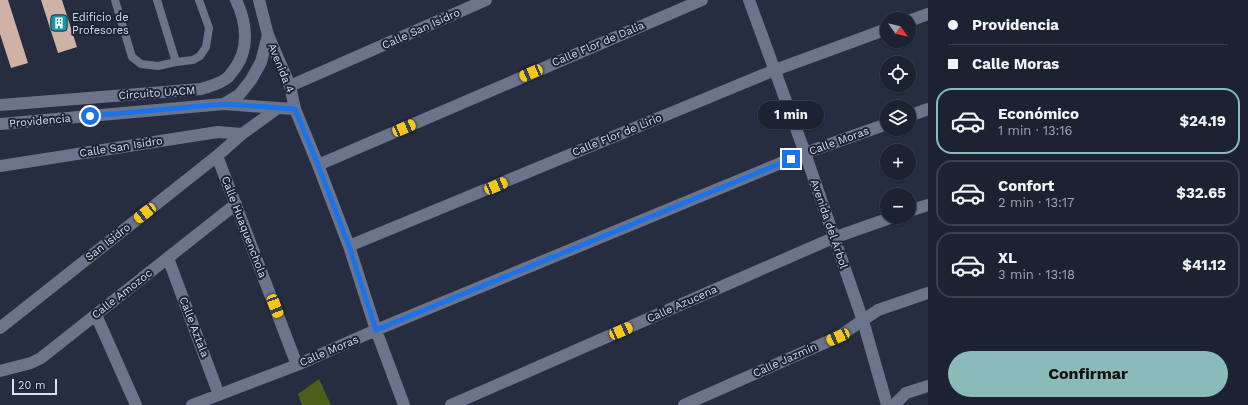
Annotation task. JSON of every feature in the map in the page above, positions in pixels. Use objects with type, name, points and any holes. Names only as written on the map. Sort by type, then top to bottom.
[{"type":"street","points":[[237,2],[250,0]]},
{"type":"street","name":"Avenida 4","points":[[259,0],[268,35],[290,86],[295,109],[349,246],[376,330],[404,405]]},
{"type":"street","name":"Calle San Isidro","points":[[290,86],[486,0]]},
{"type":"street","name":"Calle Flor de Dalia","points":[[318,165],[702,0]]},
{"type":"street","name":"Avenida del Árbol","points":[[749,0],[805,153],[863,321],[887,405]]},
{"type":"street","name":"Circuito UACM","points":[[0,105],[202,90],[228,78],[238,64],[244,51],[245,33],[243,16],[237,2]]},
{"type":"street","points":[[916,18],[928,14]]},
{"type":"street","name":"Calle Flor de Lirio","points":[[349,246],[775,70],[880,32]]},
{"type":"street","name":"Providencia","points":[[224,104],[239,95],[251,80],[261,62],[268,35]]},
{"type":"street","name":"Providencia","points":[[0,124],[224,104],[278,108]]},
{"type":"street","points":[[278,108],[295,109]]},
{"type":"street","name":"San Isidro","points":[[0,328],[217,156],[242,134],[278,108]]},
{"type":"street","points":[[916,113],[928,109]]},
{"type":"street","name":"Calle Moras","points":[[197,404],[297,365],[376,330],[805,153],[880,126]]},
{"type":"street","name":"Calle San Isidro","points":[[0,166],[218,132],[242,134]]},
{"type":"street","name":"Calle Huaquenchola","points":[[217,156],[297,365]]},
{"type":"street","name":"Calle Amozoc","points":[[0,371],[31,363],[41,358],[236,204]]},
{"type":"street","points":[[916,209],[928,205]]},
{"type":"street","name":"Calle Azucena","points":[[452,405],[834,238],[880,222]]},
{"type":"street","name":"Calle Aztala","points":[[168,258],[219,395]]},
{"type":"street","name":"Calle Jazmín","points":[[684,405],[838,337],[878,310],[928,293]]},
{"type":"street","points":[[96,314],[136,405]]},
{"type":"street","points":[[894,405],[906,393],[928,386]]},
{"type":"lane","points":[[115,0],[132,57],[141,64],[158,66],[193,60],[200,56],[206,48],[210,28],[199,0]]},
{"type":"lane","points":[[157,0],[176,62]]},
{"type":"green space","points":[[319,379],[331,405],[302,405],[298,394]]},
{"type":"building","points":[[0,0],[8,0],[28,63],[11,68],[0,34]]},
{"type":"building","name":"Edificio de Profesores","points":[[41,0],[62,0],[77,47],[58,53]]},
{"type":"place","name":"Edificio de Profesores","points":[[59,23]]},
{"type":"route","points":[[90,116],[224,104],[295,109],[349,246],[376,330],[791,159]]}]
